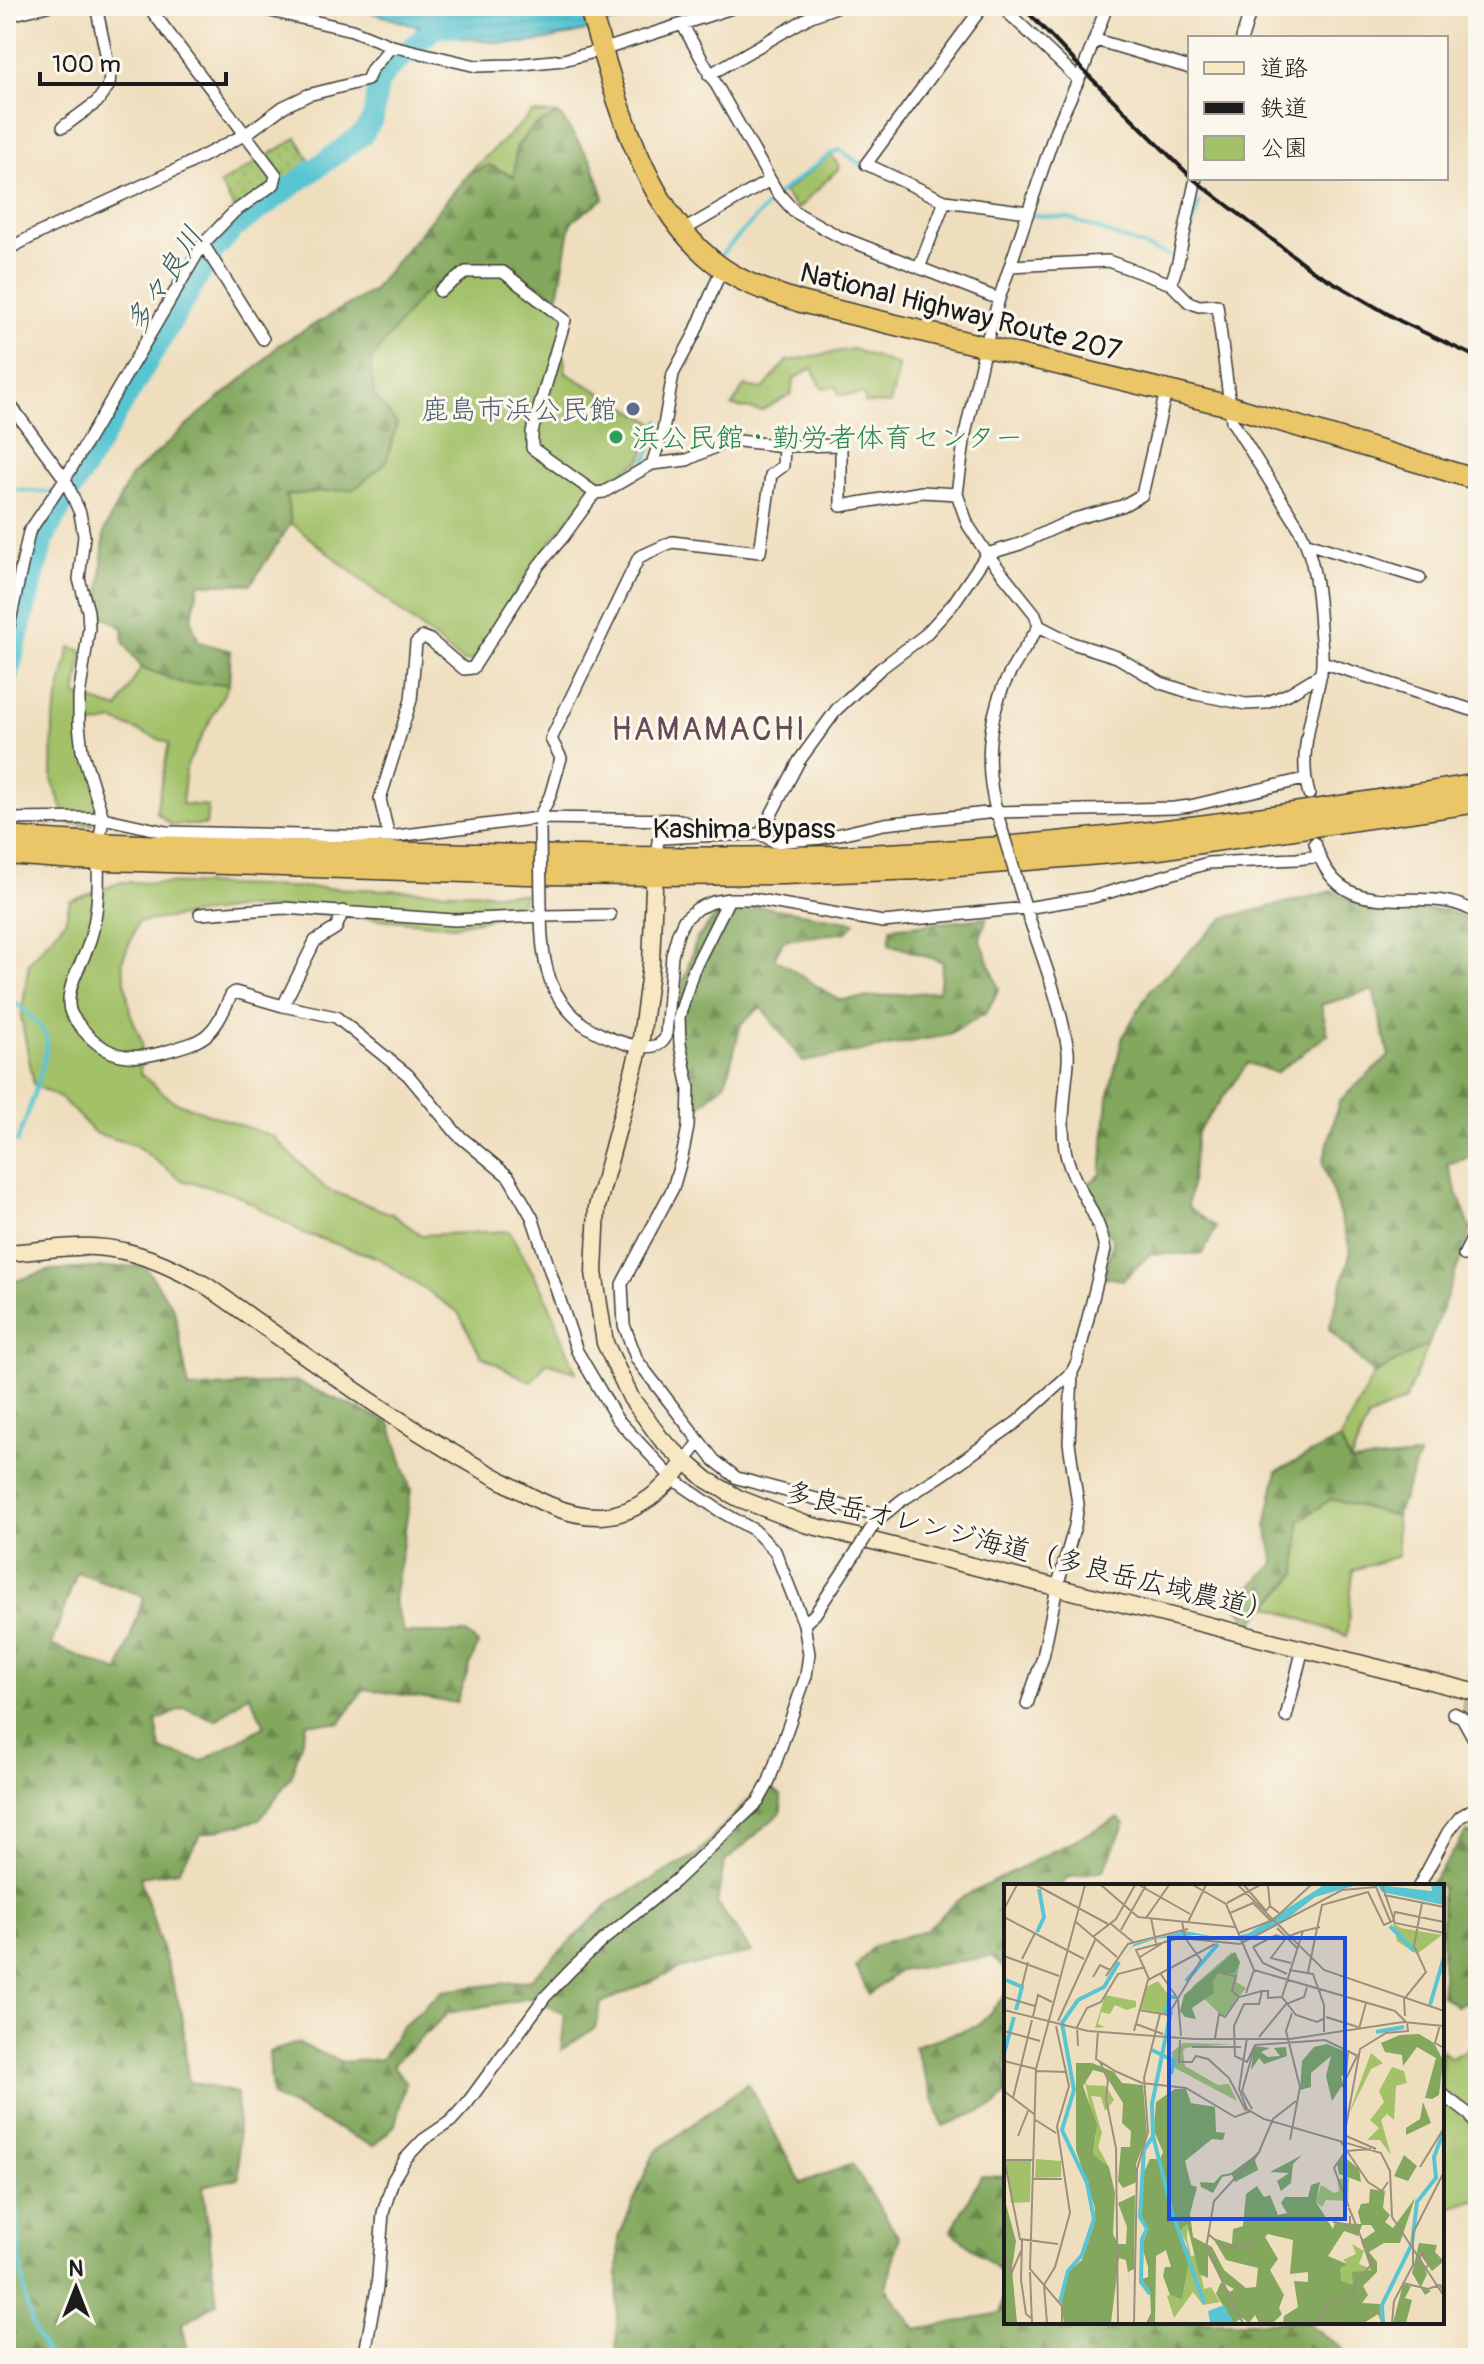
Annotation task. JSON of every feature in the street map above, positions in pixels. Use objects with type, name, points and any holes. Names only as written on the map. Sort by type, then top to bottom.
[{"type":"highway","name":"National Highway Route 207","points":[[589,6],[633,143],[650,182],[682,231],[722,268],[758,287],[801,302],[1230,406],[1478,480]]},
{"type":"highway","name":"Kashima Bypass","points":[[6,854],[76,851],[526,874],[1020,846],[1163,831],[1478,784]]},
{"type":"highway","name":"Kashima Bypass","points":[[655,866],[876,871],[1033,861],[1159,849],[1478,802]]},
{"type":"highway","name":"Kashima Bypass","points":[[6,837],[76,851]]},
{"type":"street","points":[[6,16],[47,6]]},
{"type":"street","points":[[63,127],[97,102],[109,85],[110,73],[96,6]]},
{"type":"street","points":[[6,630],[29,532],[59,488],[203,244],[234,212],[274,184],[276,175],[148,6]]},
{"type":"street","points":[[249,6],[352,30],[392,46],[476,66],[563,60],[732,7]]},
{"type":"street","points":[[709,75],[811,16],[839,6]]},
{"type":"street","points":[[983,6],[866,164],[944,204],[1028,215]]},
{"type":"street","points":[[1001,6],[1079,80]]},
{"type":"street","points":[[1107,6],[1096,40],[1056,129],[999,299],[965,434],[957,494],[968,525],[1035,614],[1039,626],[1072,643],[1117,657],[1161,683],[1195,694],[1246,704],[1266,703],[1288,694],[1322,668]]},
{"type":"street","points":[[1243,36],[1252,6]]},
{"type":"street","points":[[682,24],[778,194],[795,212],[838,236],[999,299]]},
{"type":"street","points":[[1096,40],[1188,67]]},
{"type":"street","points":[[6,250],[178,169],[246,134],[283,107],[308,95],[367,80],[372,69],[392,46]]},
{"type":"street","points":[[682,231],[770,180]]},
{"type":"street","points":[[1171,284],[1196,180]]},
{"type":"street","points":[[919,268],[944,204]]},
{"type":"street","points":[[203,244],[263,339]]},
{"type":"street","points":[[1010,266],[1108,261],[1171,284],[1189,302],[1199,306],[1217,305],[1232,421],[1307,543],[1318,594],[1322,668],[1306,734],[1304,779],[1309,794]]},
{"type":"street","points":[[652,464],[663,431],[673,374],[694,335],[722,268]]},
{"type":"street","points":[[440,291],[466,272],[503,272],[565,320],[532,432],[532,448],[595,493],[604,492],[652,464],[687,460],[730,440],[784,446],[841,445],[841,506],[922,492],[957,494]]},
{"type":"street","points":[[761,834],[799,761],[837,709],[880,669],[925,635],[953,604],[987,554],[1020,544],[1074,519],[1122,506],[1142,495],[1166,391]]},
{"type":"street","points":[[6,399],[59,488],[80,513],[84,536],[79,579],[88,611],[89,628],[79,697],[80,738],[103,818],[92,932],[70,989],[69,1012],[91,1040],[114,1054],[143,1057],[197,1043],[217,1026],[235,992],[336,1017],[408,1075],[457,1134],[509,1177],[532,1217],[577,1351],[617,1419],[673,1479],[754,1530],[775,1551],[804,1624],[809,1654],[806,1676],[768,1784],[758,1802],[675,1881],[572,1969],[545,1997],[468,2102],[451,2121],[423,2140],[406,2158],[393,2180],[383,2213],[377,2288],[364,2358]]},
{"type":"street","points":[[784,446],[783,466],[771,475],[760,552],[672,542],[639,557],[551,739],[561,758],[540,823],[541,910],[549,977],[568,1010],[598,1034],[640,1046],[664,1043],[672,955],[678,933],[684,920],[698,908],[729,899],[753,899],[883,922],[1026,908],[1093,897],[1208,863],[1319,856]]},
{"type":"street","points":[[389,837],[380,799],[411,700],[416,643],[423,637],[430,640],[464,669],[473,668],[539,565],[595,493]]},
{"type":"street","points":[[1307,543],[1420,578]]},
{"type":"street","points":[[1027,1704],[1043,1657],[1057,1587],[1075,1526],[1078,1504],[1069,1443],[1072,1372],[1105,1250],[1103,1233],[1071,1171],[1065,1149],[1062,1119],[1069,1055],[1059,1010],[997,816],[990,782],[989,743],[997,703],[1039,626]]},
{"type":"street","points":[[1322,668],[1478,712]]},
{"type":"street","points":[[655,866],[658,841],[662,838],[761,834],[775,842],[822,838],[884,824],[1190,806],[1304,779]]},
{"type":"street","points":[[6,819],[103,818],[166,832],[389,837],[540,823],[680,820],[697,828],[699,836]]},
{"type":"street","points":[[1315,843],[1334,880],[1352,892],[1378,900],[1447,901],[1469,907],[1478,914]]},
{"type":"street","name":"多良岳オレンジ海道（多良岳広域農道）","points":[[655,866],[651,964],[640,1046],[597,1207],[594,1272],[605,1343],[631,1398],[661,1439],[707,1480],[738,1498],[805,1524],[1478,1693]]},
{"type":"street","points":[[729,899],[693,971],[679,1017],[680,1044],[689,1088],[688,1127],[673,1188],[622,1284],[624,1325],[637,1360],[714,1460],[737,1478],[878,1519]]},
{"type":"street","points":[[200,914],[284,908],[454,920],[541,910],[610,915]]},
{"type":"street","points":[[283,1006],[315,941],[336,928],[343,911]]},
{"type":"street","points":[[1464,1255],[1478,1227]]},
{"type":"street","points":[[6,1253],[91,1246],[151,1258],[178,1270],[207,1286],[426,1438],[523,1492],[583,1515],[603,1516],[626,1511],[658,1492],[673,1479],[700,1442]]},
{"type":"street","points":[[804,1624],[815,1614],[878,1519],[1017,1422],[1072,1372]]},
{"type":"street","points":[[1286,1717],[1303,1648]]},
{"type":"street","points":[[1460,1714],[1478,1746]]},
{"type":"street","points":[[1420,1884],[1448,1832],[1460,1817],[1478,1806]]},
{"type":"street","points":[[1444,2096],[1470,2115],[1478,2128]]},
{"type":"green space","points":[[532,113],[559,114],[592,162],[604,198],[571,222],[558,296],[568,315],[563,351],[566,373],[653,422],[642,459],[586,496],[534,564],[473,661],[463,662],[291,523],[261,364],[277,346],[372,291],[469,173]]},
{"type":"green space","points":[[559,114],[592,162],[604,198],[571,222],[558,297],[508,268],[459,270],[420,297],[370,361],[374,395],[397,424],[386,463],[354,489],[286,495],[291,523],[251,584],[199,584],[191,620],[199,642],[231,651],[229,684],[184,684],[141,667],[124,643],[123,628],[99,613],[104,531],[130,477],[261,364],[277,346],[372,291],[469,173],[490,165],[514,177],[516,147],[534,126]]},
{"type":"green space","points":[[297,138],[310,162],[237,213],[220,184]]},
{"type":"green space","points":[[831,155],[840,167],[798,209],[783,193]]},
{"type":"green space","points":[[852,349],[898,365],[890,404],[865,403],[864,394],[839,395],[836,386],[822,388],[812,368],[794,379],[791,394],[761,411],[732,406],[744,386],[763,389],[787,361]]},
{"type":"green space","points":[[70,647],[83,651],[76,695],[118,709],[141,667],[184,684],[229,684],[186,767],[182,804],[208,806],[206,825],[171,825],[156,812],[169,743],[114,721],[83,727],[99,797],[92,825],[68,823],[52,780],[53,721]]},
{"type":"green space","points":[[122,882],[524,894],[519,912],[453,926],[250,907],[138,922],[122,961],[130,1012],[142,1042],[140,1073],[173,1101],[274,1137],[326,1189],[392,1214],[421,1235],[509,1231],[545,1294],[576,1372],[547,1362],[531,1382],[481,1356],[458,1312],[378,1258],[306,1234],[233,1193],[182,1180],[135,1145],[95,1133],[62,1099],[34,1085],[21,1017],[29,963],[65,921],[70,901]]},
{"type":"green space","points":[[1333,891],[1369,910],[1446,910],[1478,924],[1478,1155],[1447,1164],[1471,1230],[1429,1344],[1374,1374],[1329,1329],[1351,1251],[1323,1163],[1339,1101],[1389,1056],[1373,990],[1321,1005],[1328,1034],[1276,1073],[1248,1063],[1197,1133],[1188,1207],[1216,1227],[1203,1254],[1150,1254],[1123,1280],[1104,1277],[1113,1242],[1087,1185],[1101,1174],[1108,1098],[1123,1036],[1150,990],[1224,918]]},
{"type":"green space","points":[[723,907],[765,907],[855,922],[847,932],[784,940],[774,958],[839,1000],[939,991],[943,962],[889,944],[891,928],[987,918],[980,938],[999,989],[986,1013],[947,1035],[803,1062],[761,1007],[741,1024],[726,1082],[697,1109],[677,1058],[676,1008],[696,940]]},
{"type":"green space","points":[[145,1266],[174,1309],[189,1389],[295,1381],[390,1423],[411,1490],[394,1601],[404,1633],[466,1633],[478,1644],[456,1703],[364,1689],[340,1723],[307,1723],[291,1777],[259,1820],[201,1834],[178,1871],[140,1877],[182,2014],[188,2081],[237,2093],[239,2178],[203,2186],[217,2303],[182,2324],[189,2358],[6,2358],[6,1284],[51,1270]],"holes":[[[77,1572],[144,1596],[119,1672],[51,1645]],[[249,1694],[265,1726],[202,1761],[161,1750],[156,1721],[184,1708],[216,1720]]]},
{"type":"green space","points":[[1429,1344],[1405,1400],[1368,1418],[1350,1462],[1340,1439],[1374,1374]]},
{"type":"green space","points":[[1340,1439],[1350,1462],[1419,1456],[1396,1516],[1331,1499],[1299,1521],[1297,1574],[1252,1623],[1233,1603],[1275,1563],[1266,1526],[1277,1471]]},
{"type":"green space","points":[[1331,1499],[1396,1516],[1398,1556],[1353,1570],[1347,1636],[1268,1606],[1297,1574],[1299,1521]]},
{"type":"green space","points":[[770,1788],[781,1796],[781,1812],[724,1863],[717,1903],[752,1952],[678,1969],[601,2003],[595,2028],[561,2050],[565,2014],[530,1998],[448,2013],[392,2065],[406,2082],[395,2125],[373,2146],[272,2096],[269,2052],[298,2043],[342,2062],[382,2059],[399,2030],[442,1991],[530,1980],[611,1902],[696,1855],[756,1792]]},
{"type":"green space","points":[[1118,1818],[1125,1823],[1104,1870],[1066,1878],[1063,1884],[1004,1884],[1004,1969],[992,1956],[899,1971],[869,1995],[856,1967],[873,1946],[926,1930],[959,1899]]},
{"type":"green space","points":[[1467,1832],[1478,1837],[1478,1996],[1456,2006],[1444,1997],[1444,1884],[1430,1884]]},
{"type":"green space","points":[[1004,1996],[1004,2096],[995,2106],[943,2126],[914,2046],[978,2026]]},
{"type":"green space","points":[[1478,2043],[1478,2199],[1444,2209],[1444,2052],[1451,2058]]},
{"type":"green space","points":[[748,2083],[801,2183],[852,2164],[899,2238],[886,2288],[916,2330],[1001,2313],[1004,2274],[1004,2324],[1310,2324],[1342,2349],[1344,2358],[616,2358],[619,2237],[654,2153]]},
{"type":"green space","points":[[981,2176],[1004,2177],[1004,2274],[951,2231]]},
{"type":"water","points":[[350,6],[661,6],[571,35],[518,43],[453,36]]},
{"type":"waterway","name":"多々良川","points":[[6,681],[43,541],[50,526],[214,250],[234,228],[363,134],[373,118],[378,84],[386,71],[435,27],[456,27]]},
{"type":"waterway","points":[[720,256],[778,194],[832,153],[840,150],[863,166]]},
{"type":"waterway","points":[[1187,243],[1199,203]]},
{"type":"waterway","points":[[1030,215],[1068,218],[1170,256]]},
{"type":"waterway","points":[[709,286],[713,274]]},
{"type":"waterway","points":[[646,461],[659,421]]},
{"type":"waterway","points":[[6,533],[10,493],[13,490],[69,497]]},
{"type":"waterway","points":[[6,997],[29,1015],[46,1037],[41,1073],[17,1142]]},
{"type":"waterway","points":[[6,2134],[15,2174],[20,2263],[27,2306],[35,2333],[49,2358]]},
{"type":"tunnel","points":[[1467,1711],[1478,1674]]},
{"type":"railway","points":[[1022,6],[1188,174]]},
{"type":"railway","points":[[1195,180],[1312,270],[1400,321],[1478,358]]},
{"type":"place","name":"鹿島市浜公民館","points":[[633,409]]},
{"type":"place","name":"浜公民館・勤労者体育センター","points":[[616,437]]},
{"type":"district","name":"HAMAMACHI","points":[[709,729]]}]
